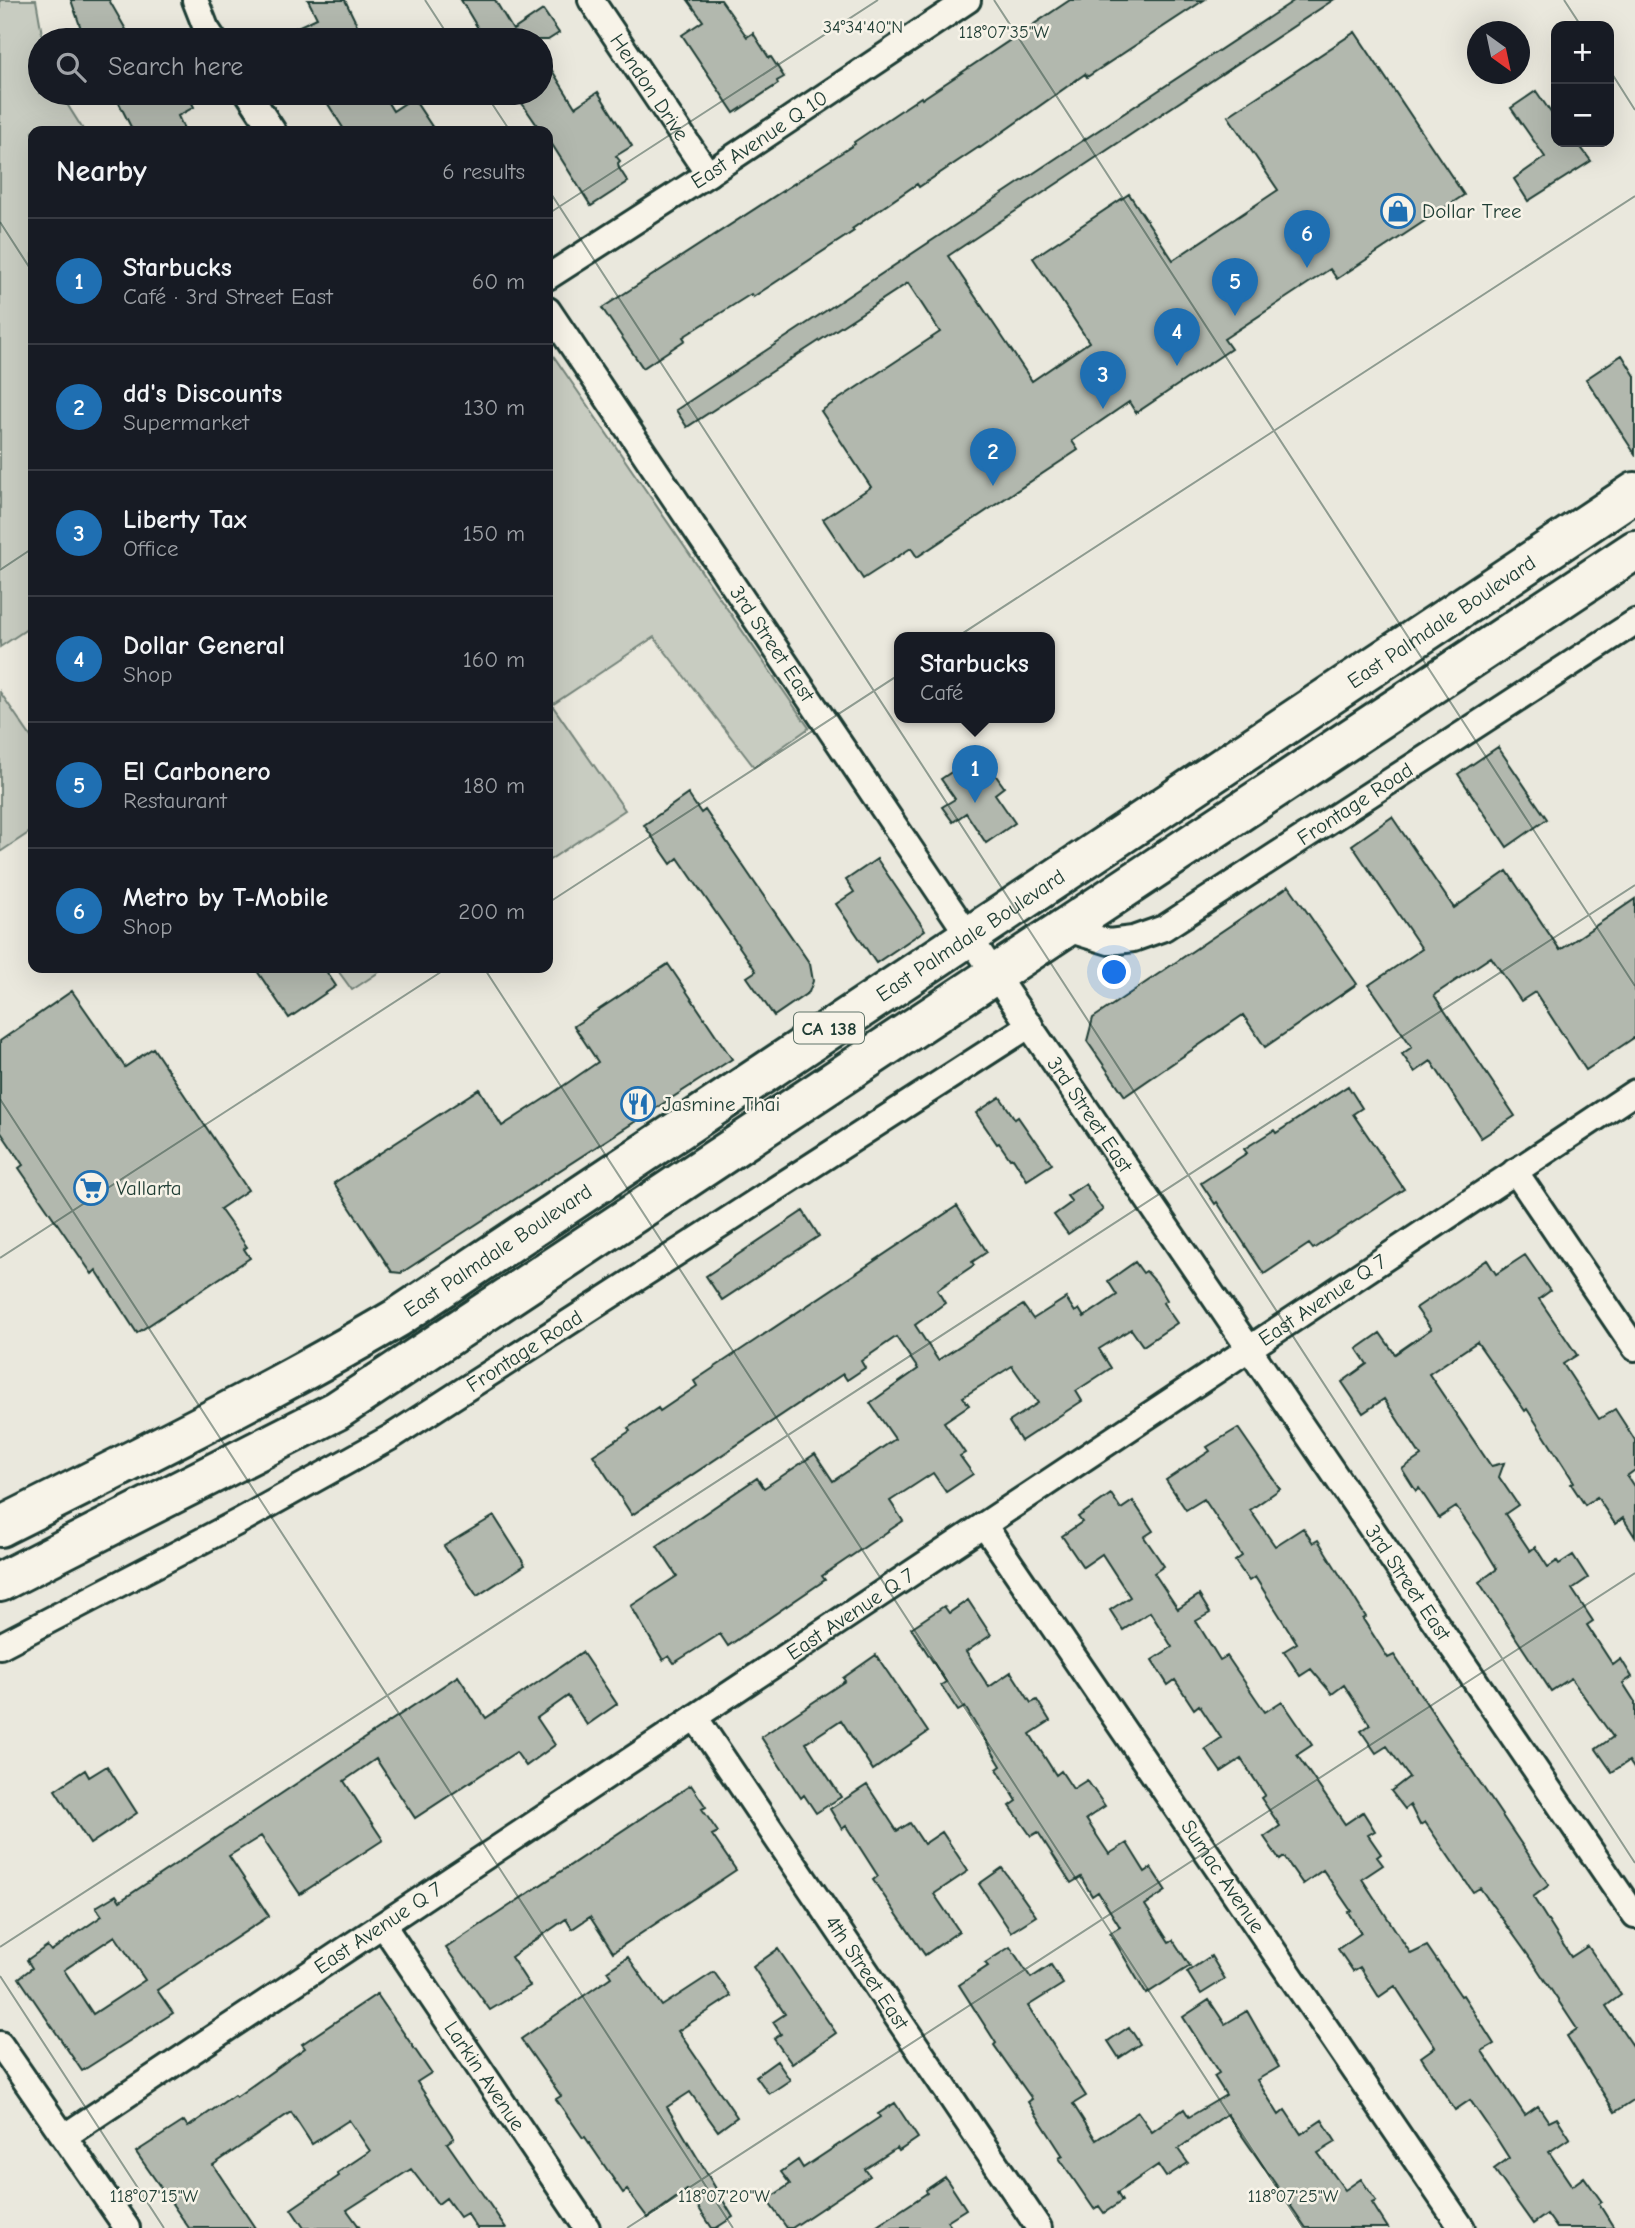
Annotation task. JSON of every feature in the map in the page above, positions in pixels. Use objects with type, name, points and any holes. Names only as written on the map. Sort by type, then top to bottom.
[{"type":"highway","name":"East Palmdale Boulevard","points":[[0,1527],[335,1355],[397,1318],[1635,492]]},
{"type":"highway","name":"East Palmdale Boulevard","points":[[0,1582],[336,1411],[1635,550]]},
{"type":"street","points":[[195,0],[206,28]]},
{"type":"street","name":"Hendon Drive","points":[[591,0],[708,174]]},
{"type":"street","name":"East Avenue Q 10","points":[[553,274],[968,0]]},
{"type":"street","points":[[256,105],[271,126]]},
{"type":"street","name":"3rd Street East","points":[[553,317],[969,937],[1635,1916]]},
{"type":"street","name":"Frontage Road","points":[[1064,928],[1109,942],[1133,939],[1164,928],[1635,622]]},
{"type":"street","name":"Frontage Road","points":[[0,1646],[238,1522],[391,1437],[1030,1026]]},
{"type":"street","name":"East Avenue Q 7","points":[[65,2136],[1635,1092]]},
{"type":"street","points":[[1515,1171],[1635,1348]]},
{"type":"street","name":"Sumac Avenue","points":[[984,1525],[1462,2228]]},
{"type":"street","name":"4th Street East","points":[[695,1717],[1039,2228]]},
{"type":"street","name":"Larkin Avenue","points":[[383,1925],[587,2228]]},
{"type":"street","points":[[0,2044],[127,2228]]},
{"type":"shaded area","points":[[0,0],[36,0],[41,28],[28,28],[28,105],[68,105],[81,126],[28,126],[28,628],[0,647]]},
{"type":"shaded area","points":[[553,355],[809,728],[754,767],[654,637],[553,704]]},
{"type":"shaded area","points":[[0,692],[28,733],[28,833],[0,852]]},
{"type":"shaded area","points":[[553,706],[625,810],[553,858]]},
{"type":"shaded area","points":[[340,973],[378,973],[352,990]]},
{"type":"building","points":[[71,0],[109,0],[125,28],[81,28]]},
{"type":"building","points":[[308,0],[345,0],[359,28],[295,28],[317,18]]},
{"type":"building","points":[[461,0],[495,0],[512,28],[478,28]]},
{"type":"building","points":[[688,0],[721,0],[747,37],[753,33],[769,58],[771,57],[784,77],[777,81],[778,84],[734,113],[682,35],[703,21]]},
{"type":"building","points":[[1070,0],[1204,0],[1087,77],[1085,74],[980,148],[919,187],[917,184],[852,229],[854,231],[753,297],[751,294],[683,337],[685,340],[643,368],[602,308]]},
{"type":"building","points":[[1295,0],[1333,0],[948,256],[1032,381],[1089,342],[1033,258],[1129,194],[1173,260],[1278,190],[1228,116],[1355,32],[1464,195],[1337,279],[1330,269],[1224,339],[1231,349],[1136,413],[1129,402],[1072,441],[1078,450],[917,557],[911,548],[863,579],[823,519],[871,487],[821,411],[940,332],[908,283],[687,427],[676,410]]},
{"type":"building","points":[[543,10],[559,33],[553,37],[553,28],[516,28]]},
{"type":"building","points":[[553,72],[575,107],[598,92],[632,146],[616,156],[620,161],[619,168],[628,182],[591,206],[553,146],[553,126],[538,126],[523,105],[553,105]]},
{"type":"building","points":[[1536,91],[1551,113],[1551,147],[1581,147],[1591,161],[1528,201],[1514,179],[1545,157],[1511,108]]},
{"type":"building","points":[[120,105],[194,107],[178,116],[183,126],[130,126]]},
{"type":"building","points":[[329,105],[389,105],[393,111],[402,105],[418,105],[432,126],[342,126]]},
{"type":"building","points":[[1622,355],[1635,376],[1635,454],[1586,379]]},
{"type":"building","points":[[1498,747],[1547,819],[1507,847],[1458,774]]},
{"type":"building","points":[[971,759],[985,779],[994,773],[1004,787],[995,794],[1015,823],[986,843],[966,813],[953,822],[942,807],[955,799],[941,779]]},
{"type":"building","points":[[688,794],[701,813],[705,810],[810,964],[813,981],[809,992],[774,1016],[747,977],[756,971],[678,858],[671,864],[644,825]]},
{"type":"building","points":[[1392,817],[1454,908],[1507,871],[1560,950],[1635,899],[1635,1037],[1586,1070],[1535,992],[1521,1001],[1491,957],[1434,995],[1515,1116],[1481,1138],[1431,1061],[1415,1072],[1402,1054],[1412,1047],[1369,985],[1422,949],[1352,845]]},
{"type":"building","points":[[877,859],[925,930],[876,963],[836,904],[854,892],[846,880]]},
{"type":"building","points":[[1289,886],[1357,984],[1265,1047],[1243,1015],[1125,1096],[1087,1041],[1093,1018]]},
{"type":"building","points":[[668,964],[732,1059],[401,1273],[392,1272],[334,1183],[479,1089],[502,1126],[550,1095],[598,1062],[574,1026]]},
{"type":"building","points":[[258,973],[327,973],[336,986],[289,1018]]},
{"type":"building","points":[[72,991],[125,1067],[153,1048],[248,1190],[220,1209],[247,1247],[244,1249],[250,1258],[137,1333],[96,1270],[92,1274],[19,1168],[23,1165],[0,1131],[0,1041]]},
{"type":"building","points":[[1348,1086],[1362,1108],[1353,1114],[1404,1189],[1313,1249],[1309,1244],[1264,1274],[1217,1202],[1215,1204],[1201,1183],[1247,1153],[1244,1149],[1274,1130],[1276,1133]]},
{"type":"building","points":[[1000,1097],[1052,1164],[1027,1180],[1013,1158],[1010,1159],[999,1143],[997,1144],[976,1113]]},
{"type":"building","points":[[1085,1184],[1103,1210],[1068,1234],[1054,1215],[1072,1202],[1067,1196]]},
{"type":"building","points":[[957,1206],[987,1252],[972,1262],[974,1265],[937,1290],[945,1303],[915,1325],[938,1360],[1023,1305],[1033,1319],[1066,1298],[1075,1312],[1079,1309],[1084,1317],[1117,1295],[1108,1281],[1135,1262],[1143,1273],[1146,1271],[1156,1282],[1167,1300],[1163,1303],[1177,1323],[1143,1346],[1131,1329],[1099,1349],[1111,1368],[1076,1391],[1082,1401],[1021,1441],[1009,1422],[1038,1403],[1012,1366],[963,1397],[969,1405],[944,1422],[965,1453],[960,1456],[973,1474],[946,1492],[933,1473],[890,1501],[903,1521],[822,1576],[825,1580],[728,1646],[720,1634],[674,1663],[669,1656],[663,1660],[631,1606],[677,1576],[657,1546],[757,1478],[764,1488],[815,1454],[833,1481],[895,1439],[870,1403],[918,1369],[896,1337],[861,1361],[865,1368],[847,1380],[843,1374],[632,1515],[593,1455],[630,1431],[628,1428],[658,1408],[660,1411],[697,1386],[694,1381]]},
{"type":"building","points":[[803,1211],[819,1236],[722,1300],[706,1276]]},
{"type":"building","points":[[1525,1255],[1550,1291],[1539,1299],[1577,1355],[1563,1364],[1599,1419],[1615,1409],[1635,1440],[1635,1470],[1627,1476],[1635,1488],[1635,1537],[1623,1518],[1615,1524],[1597,1497],[1585,1505],[1571,1484],[1574,1482],[1527,1409],[1525,1411],[1477,1342],[1429,1374],[1491,1466],[1504,1463],[1499,1477],[1518,1505],[1505,1514],[1530,1551],[1535,1547],[1548,1567],[1573,1555],[1588,1578],[1572,1589],[1593,1621],[1587,1625],[1613,1665],[1621,1659],[1632,1677],[1623,1683],[1635,1702],[1635,1770],[1629,1761],[1612,1772],[1596,1749],[1613,1737],[1571,1678],[1551,1691],[1479,1582],[1497,1569],[1480,1541],[1456,1507],[1439,1518],[1419,1488],[1416,1491],[1402,1469],[1421,1456],[1384,1399],[1363,1413],[1342,1382],[1367,1364],[1357,1349],[1380,1333],[1395,1354],[1431,1329],[1416,1308],[1487,1260],[1496,1274]]},
{"type":"building","points":[[1238,1428],[1280,1489],[1250,1510],[1275,1546],[1303,1528],[1313,1543],[1318,1540],[1388,1658],[1394,1655],[1549,1885],[1533,1897],[1571,1957],[1588,1946],[1621,1995],[1606,2006],[1635,2049],[1635,2099],[1615,2112],[1567,2036],[1577,2029],[1528,1955],[1480,1888],[1473,1892],[1425,1822],[1420,1825],[1410,1805],[1405,1809],[1391,1791],[1409,1777],[1387,1746],[1376,1753],[1361,1731],[1370,1725],[1344,1685],[1332,1694],[1311,1669],[1300,1676],[1284,1651],[1297,1643],[1255,1577],[1249,1581],[1235,1561],[1242,1556],[1204,1499],[1186,1510],[1166,1480],[1210,1451],[1207,1447]]},
{"type":"building","points":[[1111,1494],[1121,1509],[1133,1501],[1153,1531],[1144,1537],[1164,1566],[1154,1573],[1178,1609],[1199,1595],[1210,1613],[1196,1621],[1220,1660],[1227,1656],[1265,1712],[1282,1701],[1312,1745],[1297,1755],[1345,1824],[1363,1812],[1375,1831],[1368,1835],[1381,1854],[1377,1857],[1383,1865],[1362,1879],[1411,1954],[1427,1946],[1461,1996],[1463,1995],[1494,2044],[1482,2051],[1525,2115],[1538,2106],[1549,2122],[1557,2118],[1570,2138],[1549,2152],[1572,2186],[1584,2177],[1602,2202],[1599,2204],[1614,2228],[1557,2228],[1547,2214],[1533,2224],[1494,2169],[1509,2158],[1497,2139],[1470,2100],[1455,2110],[1421,2057],[1435,2047],[1395,1986],[1379,1997],[1360,1967],[1353,1971],[1338,1949],[1361,1933],[1348,1912],[1351,1911],[1323,1870],[1303,1884],[1284,1857],[1280,1860],[1264,1837],[1280,1826],[1261,1798],[1265,1795],[1241,1759],[1221,1772],[1205,1749],[1221,1738],[1199,1705],[1194,1709],[1175,1680],[1168,1685],[1152,1660],[1172,1647],[1150,1612],[1123,1630],[1110,1610],[1130,1597],[1102,1554],[1083,1567],[1062,1536],[1082,1522],[1078,1517]]},
{"type":"building","points":[[494,1516],[525,1565],[477,1596],[444,1546]]},
{"type":"building","points":[[968,1600],[991,1635],[966,1652],[989,1687],[1011,1672],[1031,1703],[1037,1700],[1050,1721],[1030,1734],[1056,1775],[1061,1771],[1073,1789],[1087,1780],[1105,1806],[1086,1819],[1109,1854],[1127,1843],[1145,1872],[1151,1868],[1166,1891],[1145,1905],[1169,1942],[1173,1940],[1190,1966],[1146,1994],[1110,1933],[1120,1927],[1098,1892],[1092,1896],[1081,1877],[1071,1883],[1038,1832],[1031,1836],[1010,1806],[1017,1801],[997,1769],[1001,1766],[965,1707],[958,1711],[941,1685],[946,1682],[911,1628],[944,1606],[949,1613]]},
{"type":"building","points":[[582,1652],[617,1704],[587,1725],[568,1696],[537,1718],[555,1745],[526,1766],[516,1752],[415,1818],[376,1759],[344,1781],[383,1840],[300,1894],[261,1836],[229,1856],[269,1916],[157,1990],[173,2013],[82,2071],[19,1978],[32,1968],[27,1960],[47,1946],[51,1951],[102,1916],[96,1907],[116,1895],[120,1901],[458,1676],[486,1718]],"holes":[[[115,1936],[145,1980],[93,2014],[64,1970]]]},
{"type":"building","points":[[876,1655],[928,1732],[873,1770],[841,1720],[806,1743],[841,1797],[816,1813],[804,1795],[801,1798],[761,1737],[845,1681],[843,1678]]},
{"type":"building","points":[[107,1766],[137,1813],[90,1844],[55,1790],[85,1770],[89,1777]]},
{"type":"building","points":[[691,1785],[706,1807],[702,1809],[718,1832],[712,1835],[736,1870],[613,1952],[590,1917],[572,1929],[566,1919],[511,1957],[530,1986],[490,2010],[446,1948]]},
{"type":"building","points":[[867,1785],[897,1831],[910,1823],[924,1844],[942,1832],[968,1871],[934,1894],[959,1931],[925,1955],[873,1880],[878,1876],[846,1826],[842,1829],[830,1809]]},
{"type":"building","points":[[1002,1868],[1036,1916],[1011,1932],[979,1884]]},
{"type":"building","points":[[1010,1947],[1031,1978],[1051,1965],[1063,1984],[1028,2006],[1086,2096],[1073,2104],[1096,2140],[1138,2112],[1152,2132],[1184,2109],[1189,2117],[1226,2095],[1214,2076],[1219,2073],[1183,2017],[1209,2000],[1225,2024],[1247,2011],[1279,2067],[1257,2080],[1279,2115],[1285,2110],[1301,2134],[1322,2120],[1336,2142],[1318,2153],[1345,2190],[1361,2179],[1376,2201],[1372,2203],[1388,2228],[1306,2228],[1227,2114],[1178,2149],[1188,2163],[1166,2177],[1158,2165],[1117,2193],[1122,2201],[1104,2213],[1099,2206],[1094,2209],[1059,2158],[1063,2156],[1028,2102],[1032,2099],[994,2045],[996,2043],[959,1985],[988,1966],[985,1963]]},
{"type":"building","points":[[778,1949],[836,2033],[792,2064],[774,2039],[781,2034],[773,2022],[785,2014],[753,1967]]},
{"type":"building","points":[[1211,1956],[1225,1979],[1201,1994],[1187,1972]]},
{"type":"building","points":[[628,1957],[662,2006],[714,1972],[731,1996],[678,2031],[737,2117],[718,2131],[690,2092],[667,2107],[733,2217],[716,2228],[712,2228],[687,2190],[648,2218],[627,2190],[623,2193],[585,2137],[583,2138],[556,2099],[561,2096],[521,2039],[611,1977],[607,1971]]},
{"type":"building","points":[[377,1994],[431,2073],[417,2082],[454,2138],[447,2143],[506,2228],[477,2228],[467,2213],[460,2217],[446,2198],[438,2204],[411,2169],[347,2210],[360,2228],[304,2228],[291,2209],[370,2151],[349,2120],[312,2144],[291,2112],[213,2165],[255,2228],[189,2228],[136,2152],[184,2121],[188,2127],[234,2095],[236,2097],[305,2048],[302,2044]]},
{"type":"building","points":[[1129,2027],[1140,2044],[1119,2058],[1108,2041]]},
{"type":"building","points":[[777,2061],[790,2080],[769,2094],[756,2076]]},
{"type":"building","points":[[895,2103],[918,2138],[865,2169],[870,2176],[792,2228],[787,2228],[767,2200],[790,2184],[781,2172],[798,2160],[803,2168],[880,2117],[878,2114]]},
{"type":"building","points":[[945,2177],[966,2209],[947,2221],[952,2228],[874,2228],[927,2193],[926,2190]]},
{"type":"place","name":"Dollar Tree","points":[[1398,211]]},
{"type":"place","name":"Metro by T-Mobile","points":[[1307,268]]},
{"type":"place","name":"El Carbonero","points":[[1235,316]]},
{"type":"place","name":"Dollar General","points":[[1177,366]]},
{"type":"place","name":"Liberty Tax","points":[[1103,409]]},
{"type":"place","name":"dd's Discounts","points":[[993,486]]},
{"type":"place","name":"Starbucks","points":[[975,803]]},
{"type":"place","name":"Jasmine Thai","points":[[638,1104]]},
{"type":"place","name":"Vallarta","points":[[91,1188]]}]
